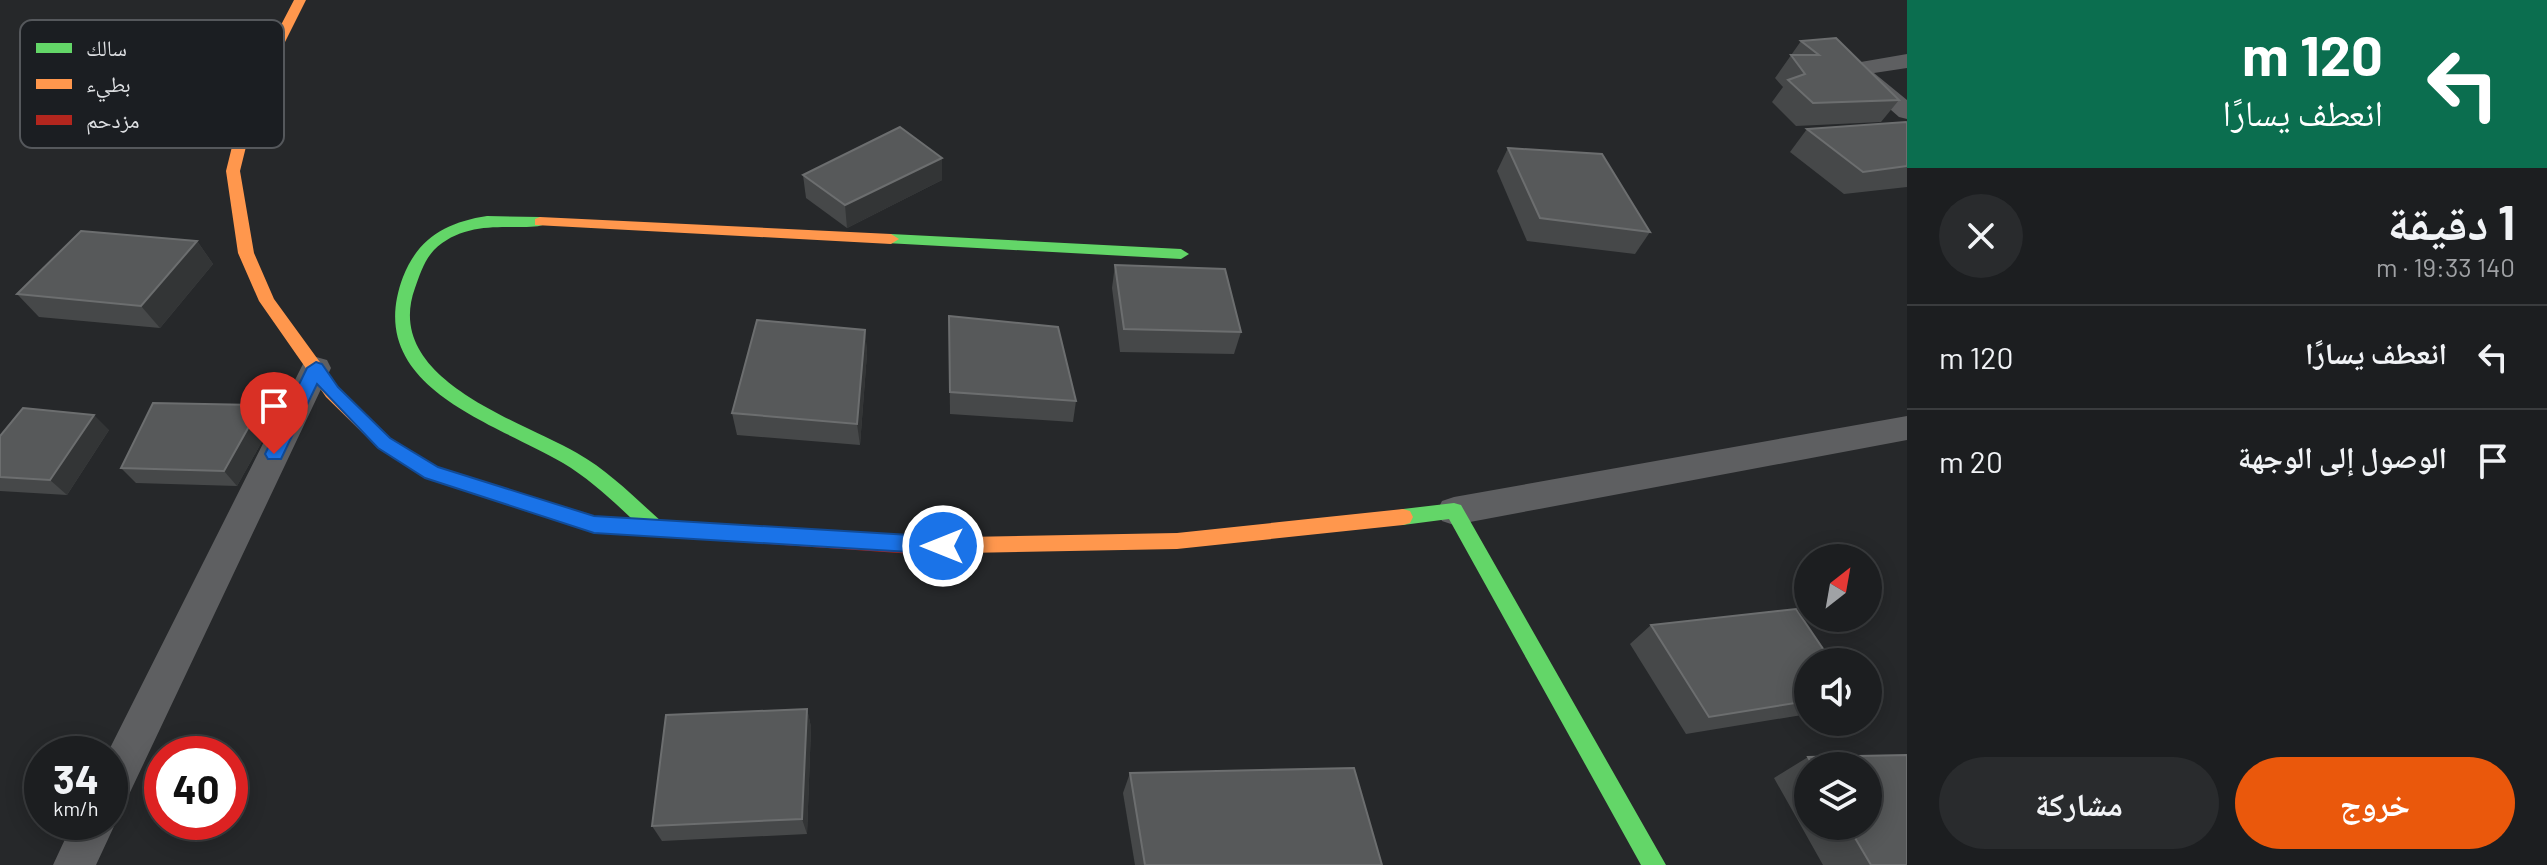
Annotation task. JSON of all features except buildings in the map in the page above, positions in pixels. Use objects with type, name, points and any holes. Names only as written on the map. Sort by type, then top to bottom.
[{"type":"street","points":[[284,31],[300,0]]},
{"type":"street","points":[[1907,61],[1863,68],[1860,73],[1907,112]]},
{"type":"street","points":[[239,148],[233,171],[246,253],[267,301],[332,392],[384,443],[432,473],[594,524],[913,546],[1177,541],[1454,511],[1907,428]]},
{"type":"street","points":[[655,528],[595,474],[449,393],[405,351],[396,319],[406,284],[430,240],[460,225],[488,219],[1181,254]]},
{"type":"street","points":[[128,754],[316,368]]},
{"type":"street","points":[[1454,511],[1654,865]]},
{"type":"street","points":[[74,865],[86,840]]},
{"type":"traffic: fast","points":[[540,222],[487,221],[454,229],[440,237],[427,248],[416,264],[402,303],[403,336],[418,364],[442,387],[473,408],[582,465],[655,528]]},
{"type":"traffic: fast","points":[[891,239],[1181,254]]},
{"type":"traffic: fast","points":[[1403,517],[1454,511],[1654,865]]},
{"type":"traffic: slow","points":[[284,31],[300,0]]},
{"type":"traffic: slow","points":[[239,148],[233,171],[246,253],[267,301],[332,392],[384,443],[432,473],[533,505]]},
{"type":"traffic: slow","points":[[540,222],[891,239]]},
{"type":"traffic: slow","points":[[913,546],[1177,541],[1403,517]]},
{"type":"traffic: jam","points":[[533,505],[594,524],[913,546]]},
{"type":"route","points":[[274,454],[316,368],[332,392],[384,443],[432,473],[594,524],[943,546]]}]
